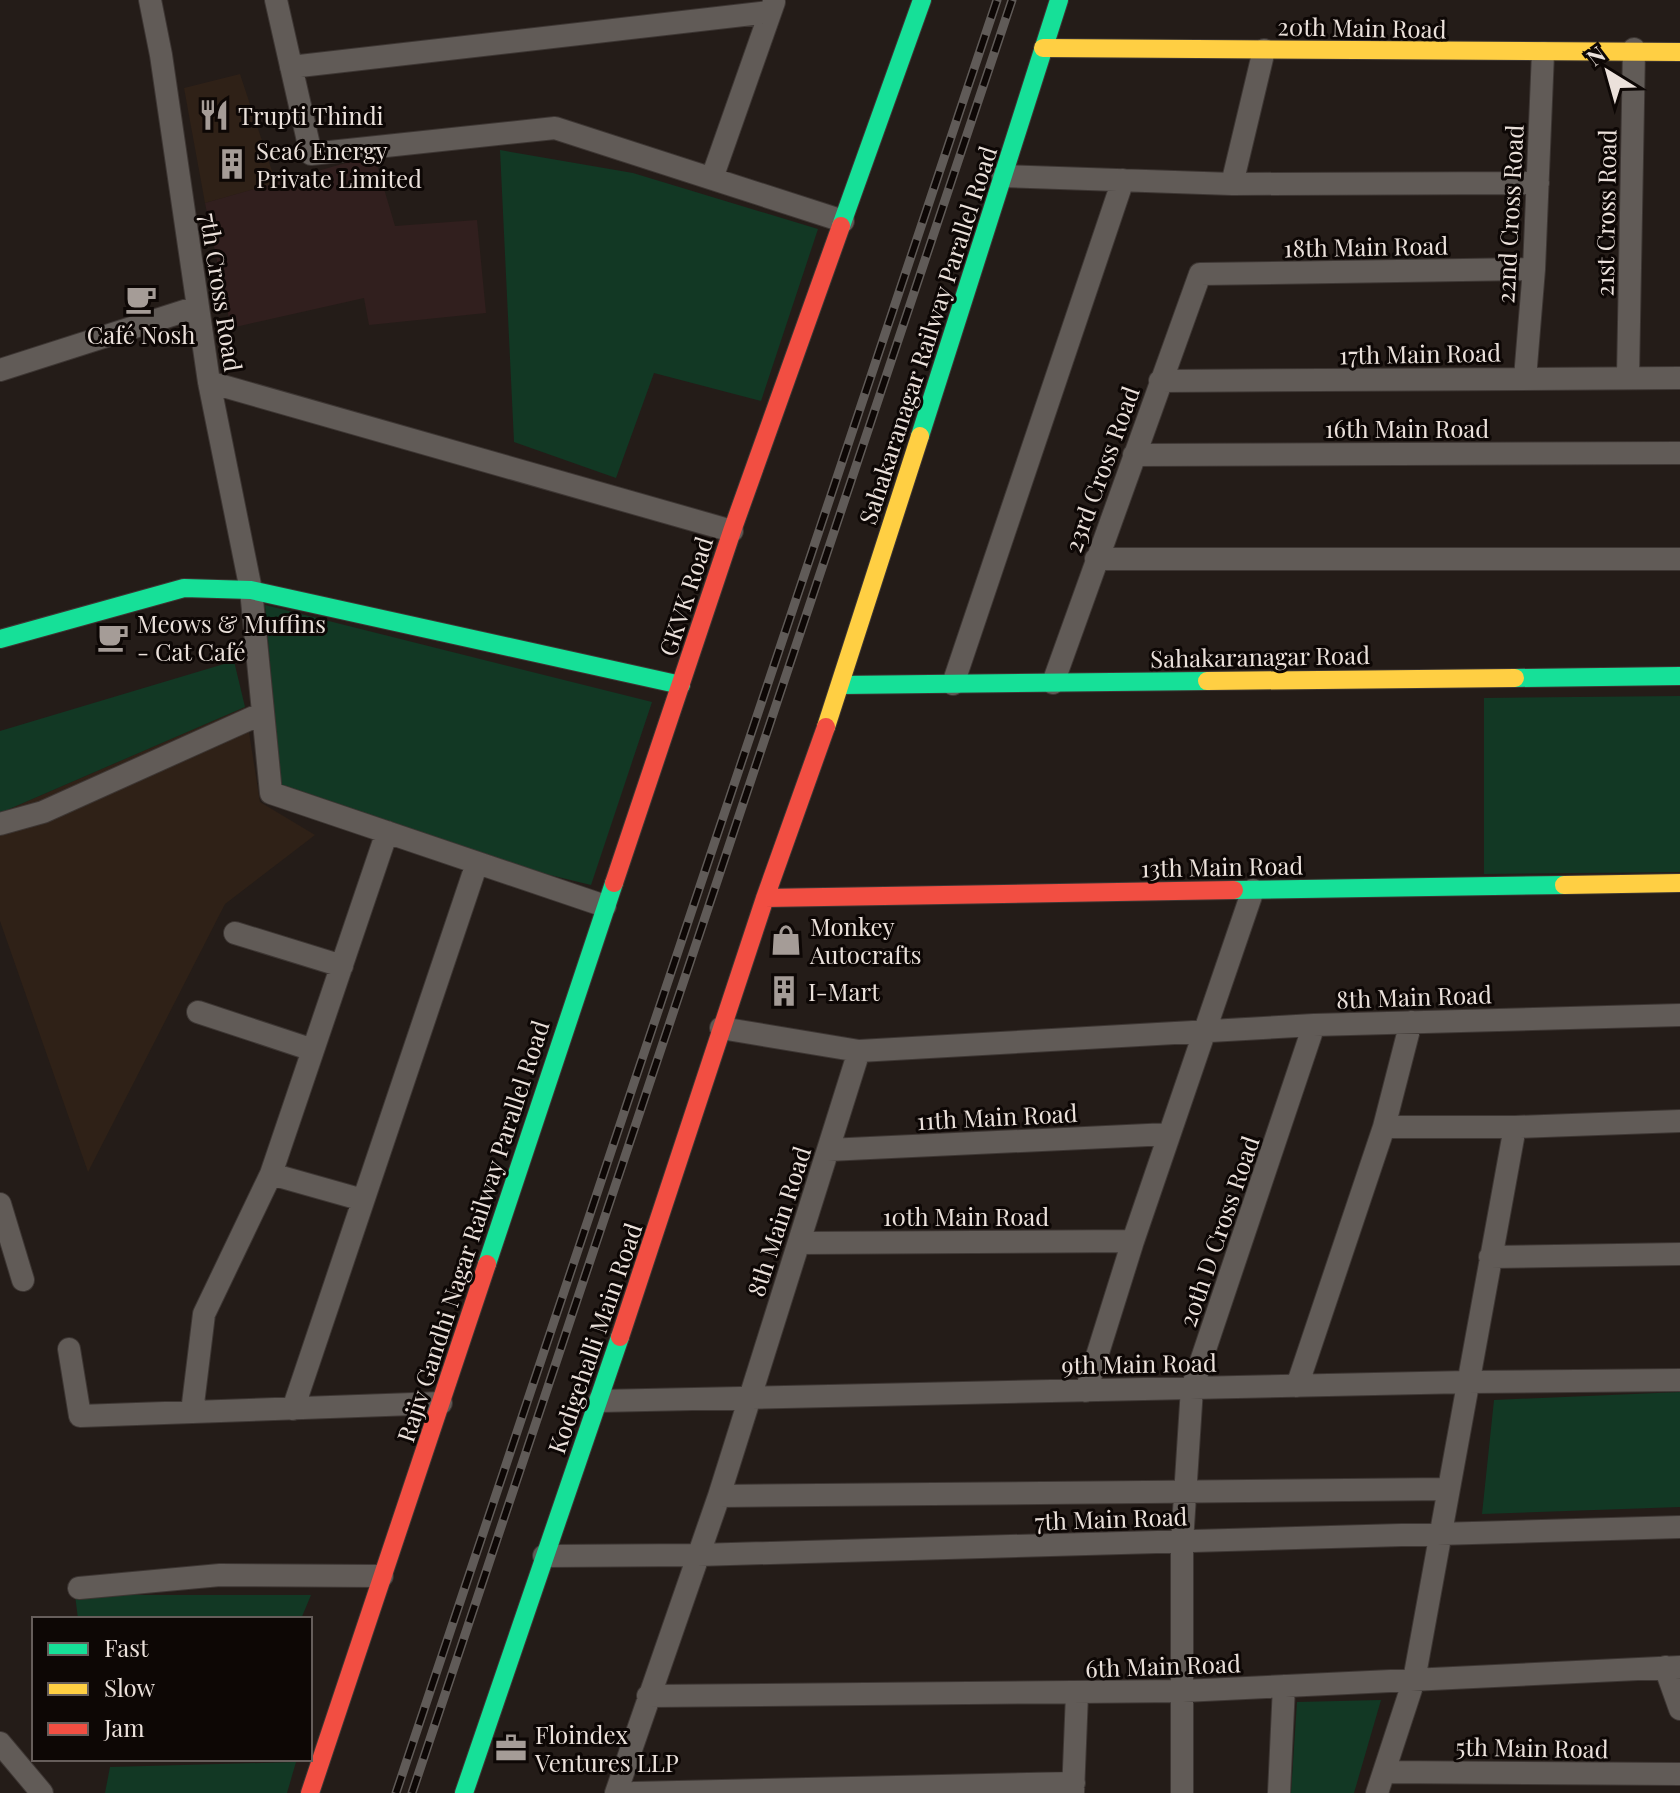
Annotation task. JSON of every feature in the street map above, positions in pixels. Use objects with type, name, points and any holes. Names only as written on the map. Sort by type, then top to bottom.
[{"type":"street","name":"7th Cross Road","points":[[150,0],[161,55],[209,382],[251,590],[271,793],[387,832]]},
{"type":"street","points":[[276,0],[311,154],[555,128],[843,221]]},
{"type":"street","name":"GKVK Road","points":[[0,639],[184,588],[251,590],[681,685],[732,531],[922,0]]},
{"type":"street","name":"Sahakaranagar Railway Parallel Road","points":[[765,898],[841,685],[1059,0]]},
{"type":"street","points":[[291,67],[772,6],[712,178]]},
{"type":"street","name":"20th Main Road","points":[[1043,48],[1543,53],[1634,49],[1680,52]]},
{"type":"street","name":"21st Cross Road","points":[[1628,377],[1634,49]]},
{"type":"street","points":[[1232,184],[1264,50]]},
{"type":"street","name":"22nd Cross Road","points":[[1525,378],[1534,269],[1543,53]]},
{"type":"street","points":[[1003,176],[1232,184],[1538,183]]},
{"type":"street","points":[[953,684],[1123,180]]},
{"type":"street","name":"18th Main Road","points":[[1200,274],[1534,269]]},
{"type":"street","name":"23rd Cross Road","points":[[1053,683],[1200,274]]},
{"type":"street","points":[[0,370],[197,307]]},
{"type":"street","name":"17th Main Road","points":[[1160,381],[1680,378]]},
{"type":"street","points":[[209,382],[732,531]]},
{"type":"street","name":"16th Main Road","points":[[1134,455],[1680,453]]},
{"type":"street","points":[[1096,559],[1680,559]]},
{"type":"street","name":"Sahakaranagar Road","points":[[841,685],[1680,676]]},
{"type":"street","name":"Rajiv Gandhi Nagar Railway Parallel Road","points":[[310,1793],[318,1746],[382,1576],[681,685]]},
{"type":"street","points":[[0,824],[43,812],[263,713]]},
{"type":"street","points":[[192,1412],[204,1314],[271,1174],[387,832],[605,906]]},
{"type":"street","points":[[293,1409],[477,863]]},
{"type":"street","name":"13th Main Road","points":[[765,898],[1680,883]]},
{"type":"street","points":[[1086,1391],[1133,1241],[1253,890]]},
{"type":"street","name":"Kodigehalli Main Road","points":[[464,1793],[599,1401],[765,898]]},
{"type":"street","points":[[235,933],[342,966]]},
{"type":"street","points":[[198,1012],[313,1050]]},
{"type":"street","name":"8th Main Road","points":[[616,1793],[719,1496],[859,1051],[1314,1025],[1680,1015]]},
{"type":"street","points":[[1297,1386],[1384,1127],[1411,1022]]},
{"type":"street","name":"20th D Cross Road","points":[[1182,1793],[1182,1542],[1192,1388],[1314,1025]]},
{"type":"street","points":[[721,1028],[859,1051]]},
{"type":"street","points":[[1384,1127],[1515,1127],[1680,1121]]},
{"type":"street","points":[[1380,1782],[1414,1680],[1515,1127]]},
{"type":"street","name":"11th Main Road","points":[[828,1150],[1169,1134]]},
{"type":"street","points":[[271,1174],[363,1200]]},
{"type":"street","points":[[0,1204],[23,1280]]},
{"type":"street","name":"10th Main Road","points":[[799,1243],[1133,1241]]},
{"type":"street","points":[[1490,1257],[1680,1254]]},
{"type":"street","points":[[69,1349],[80,1416],[441,1403]]},
{"type":"street","name":"9th Main Road","points":[[599,1401],[1680,1380]]},
{"type":"street","points":[[719,1496],[1448,1489]]},
{"type":"street","name":"7th Main Road","points":[[544,1556],[698,1555],[1680,1527]]},
{"type":"street","points":[[79,1588],[220,1575],[382,1576]]},
{"type":"street","points":[[1672,1667],[1680,1709]]},
{"type":"street","name":"6th Main Road","points":[[648,1696],[1183,1691],[1672,1667]]},
{"type":"street","points":[[1279,1793],[1284,1686]]},
{"type":"street","points":[[634,1793],[1073,1788],[1077,1694]]},
{"type":"street","points":[[16,1753],[42,1793]]},
{"type":"street","name":"5th Main Road","points":[[1380,1782],[1680,1774]]},
{"type":"shaded area","points":[[240,74],[276,183],[205,203],[184,88]]},
{"type":"shaded area","points":[[374,155],[395,226],[477,220],[486,313],[369,325],[364,298],[231,328],[205,203]]},
{"type":"shaded area","points":[[245,707],[260,802],[315,835],[225,904],[88,1172],[0,921],[0,813]]},
{"type":"green space","points":[[500,150],[633,173],[818,229],[761,401],[654,373],[616,478],[514,442]]},
{"type":"green space","points":[[265,605],[652,702],[591,885],[517,867],[281,790]]},
{"type":"green space","points":[[234,661],[245,707],[0,813],[0,731]]},
{"type":"green space","points":[[1680,696],[1680,872],[1484,874],[1484,698]]},
{"type":"green space","points":[[1680,1392],[1680,1507],[1482,1514],[1494,1400]]},
{"type":"green space","points":[[75,1595],[311,1595],[302,1617],[78,1617]]},
{"type":"green space","points":[[1381,1700],[1354,1793],[1291,1793],[1297,1702]]},
{"type":"green space","points":[[296,1762],[287,1793],[105,1793],[110,1767]]},
{"type":"railway","points":[[396,1793],[997,0]]},
{"type":"railway","points":[[412,1793],[1012,0]]},
{"type":"traffic: fast","points":[[841,226],[922,0]]},
{"type":"traffic: fast","points":[[920,436],[1059,0]]},
{"type":"traffic: fast","points":[[0,639],[184,588],[251,590],[681,685]]},
{"type":"traffic: fast","points":[[1515,678],[1680,676]]},
{"type":"traffic: fast","points":[[841,685],[1207,681]]},
{"type":"traffic: fast","points":[[487,1264],[614,883]]},
{"type":"traffic: fast","points":[[1234,890],[1564,885]]},
{"type":"traffic: fast","points":[[464,1793],[620,1337]]},
{"type":"traffic: slow","points":[[1043,48],[1680,52]]},
{"type":"traffic: slow","points":[[826,727],[920,436]]},
{"type":"traffic: slow","points":[[1207,681],[1515,678]]},
{"type":"traffic: slow","points":[[1564,885],[1680,883]]},
{"type":"traffic: jam","points":[[614,883],[732,531],[841,226]]},
{"type":"traffic: jam","points":[[620,1337],[765,898],[826,727]]},
{"type":"traffic: jam","points":[[765,898],[1234,890]]},
{"type":"traffic: jam","points":[[310,1793],[487,1264]]},
{"type":"place","name":"Trupti Thindi","points":[[214,115]]},
{"type":"place","name":"Sea6 Energy Private Limited","points":[[232,164]]},
{"type":"place","name":"Café Nosh","points":[[141,299]]},
{"type":"place","name":"Meows & Muffins - Cat Café","points":[[113,637]]},
{"type":"place","name":"Monkey Autocrafts","points":[[786,940]]},
{"type":"place","name":"I-Mart","points":[[784,991]]},
{"type":"place","name":"Floindex Ventures LLP","points":[[511,1748]]}]
